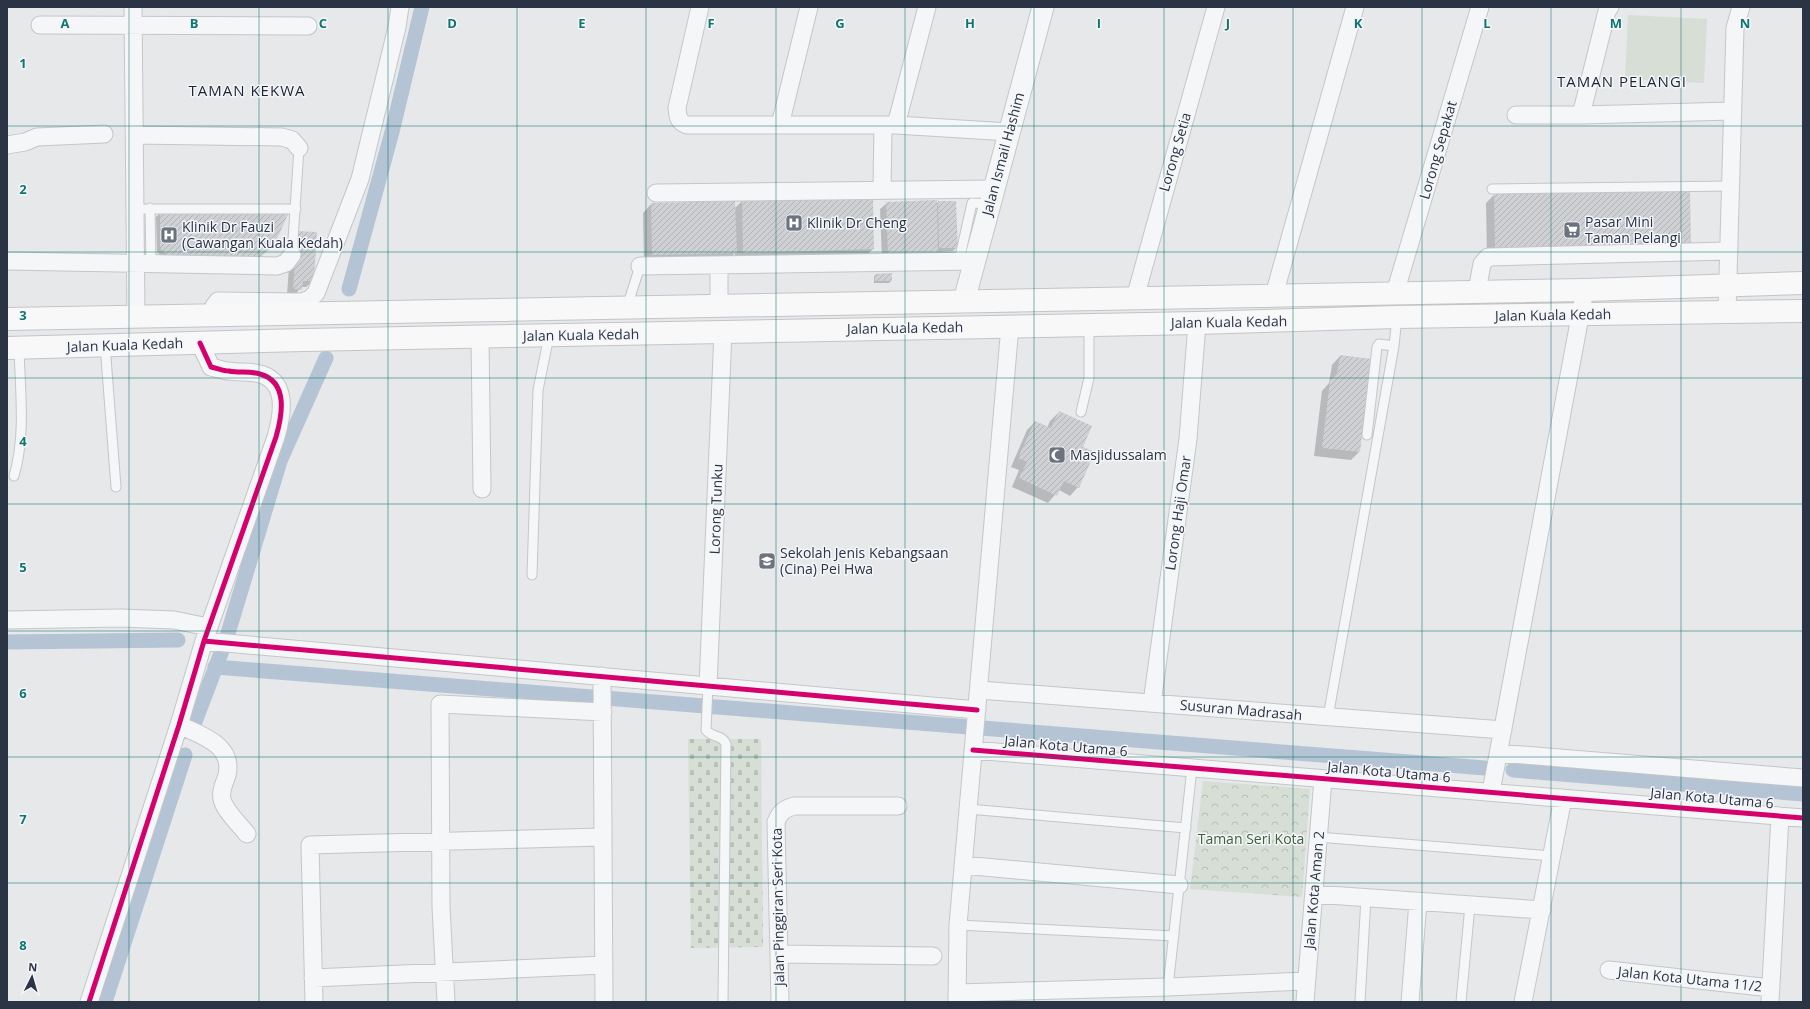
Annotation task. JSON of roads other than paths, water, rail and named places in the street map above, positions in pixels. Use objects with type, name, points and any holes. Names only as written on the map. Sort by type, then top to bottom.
[{"type":"main road","name":"Jalan Kuala Kedah","points":[[7,316],[136,317],[1584,290],[1803,283]]},
{"type":"main road","name":"Jalan Kuala Kedah","points":[[13,348],[200,342],[391,340],[1197,323],[1397,317],[1803,311]]},
{"type":"street","points":[[133,7],[135,135],[143,208],[144,263],[136,317]]},
{"type":"street","points":[[214,315],[214,306],[218,301],[302,302],[310,299],[316,292],[360,179],[397,27],[400,7]]},
{"type":"street","points":[[700,7],[677,108],[678,118],[681,123],[687,125],[890,125],[1009,132]]},
{"type":"street","points":[[780,125],[809,7]]},
{"type":"street","points":[[882,189],[890,125],[927,7]]},
{"type":"street","name":"Jalan Ismail Hashim","points":[[964,301],[967,261],[992,196],[1043,7]]},
{"type":"street","name":"Lorong Setia","points":[[1135,298],[1216,7]]},
{"type":"street","points":[[1274,295],[1355,7]]},
{"type":"street","name":"Lorong Sepakat","points":[[1395,293],[1480,7]]},
{"type":"street","points":[[1581,115],[1610,7]]},
{"type":"street","points":[[1727,312],[1735,28],[1741,7]]},
{"type":"street","points":[[40,25],[308,26]]},
{"type":"street","points":[[1516,115],[1581,115],[1732,111]]},
{"type":"street","points":[[7,145],[25,142],[37,137],[104,134]]},
{"type":"street","points":[[135,135],[282,137],[292,140],[298,148]]},
{"type":"street","points":[[656,193],[882,189],[992,196]]},
{"type":"street","points":[[1477,291],[1482,264],[1488,257],[1729,251]]},
{"type":"street","points":[[7,260],[277,266],[286,263],[292,255]]},
{"type":"street","points":[[640,266],[967,261]]},
{"type":"street","points":[[718,266],[719,306]]},
{"type":"street","points":[[1491,792],[1584,290]]},
{"type":"street","name":"Lorong Haji Omar","points":[[1152,703],[1188,439],[1197,323]]},
{"type":"street","points":[[1010,326],[958,925],[957,997],[1306,981]]},
{"type":"street","name":"Lorong Tunku","points":[[708,693],[723,332]]},
{"type":"street","points":[[480,338],[482,490]]},
{"type":"street","points":[[90,1002],[209,631],[276,437],[282,408],[279,391],[272,381],[261,374],[228,372],[211,367],[200,342]]},
{"type":"street","points":[[7,620],[120,618],[174,620],[209,631],[229,643],[602,696]]},
{"type":"street","name":"Susuran Madrasah","points":[[979,690],[1503,730]]},
{"type":"street","points":[[446,1002],[442,907],[440,704],[602,696],[708,693],[977,716]]},
{"type":"street","points":[[602,696],[604,1002]]},
{"type":"street","points":[[179,725],[219,745],[227,755],[229,768],[222,791],[222,799],[228,810],[247,834]]},
{"type":"street","name":"Jalan Kota Utama 6","points":[[974,745],[1192,768],[1803,818]]},
{"type":"street","points":[[1499,753],[1803,778]]},
{"type":"street","name":"Jalan Kota Aman 2","points":[[1305,1002],[1323,779]]},
{"type":"street","points":[[1523,1002],[1563,798]]},
{"type":"street","name":"Jalan Pinggiran Seri Kota","points":[[780,1002],[776,822],[780,814],[784,809],[794,806],[898,806]]},
{"type":"street","points":[[1771,995],[1780,816]]},
{"type":"street","points":[[314,1002],[310,845],[603,836]]},
{"type":"street","points":[[963,865],[1180,885]]},
{"type":"street","points":[[1314,894],[1542,910]]},
{"type":"street","points":[[1410,1002],[1418,902]]},
{"type":"street","points":[[779,954],[934,956]]},
{"type":"street","points":[[313,978],[604,965]]},
{"type":"street","name":"Jalan Kota Utama 11/2","points":[[1609,970],[1771,995]]},
{"type":"lane","points":[[292,255],[296,209],[298,148]]},
{"type":"lane","points":[[1492,189],[1731,186]]},
{"type":"lane","points":[[143,208],[296,209]]},
{"type":"lane","points":[[627,307],[640,266]]},
{"type":"lane","points":[[1328,717],[1394,346],[1397,317]]},
{"type":"lane","points":[[1081,412],[1089,378],[1089,325]]},
{"type":"lane","points":[[532,575],[538,390],[549,336]]},
{"type":"lane","points":[[1367,434],[1377,347],[1382,343],[1394,346]]},
{"type":"lane","points":[[105,345],[116,487]]},
{"type":"lane","points":[[13,348],[21,438],[19,458],[14,476]]},
{"type":"lane","points":[[708,693],[706,725],[708,733],[721,737],[726,744],[723,1002]]},
{"type":"lane","points":[[1168,987],[1192,768]]},
{"type":"lane","points":[[968,809],[1186,828]]},
{"type":"lane","points":[[1318,837],[1552,856]]},
{"type":"lane","points":[[1360,1002],[1366,898]]},
{"type":"lane","points":[[1461,1002],[1470,905]]},
{"type":"lane","points":[[958,925],[1174,936]]},
{"type":"waterway","points":[[349,289],[392,132],[422,7]]},
{"type":"waterway","points":[[193,727],[226,640],[280,461],[326,358]]},
{"type":"waterway","points":[[7,642],[178,640]]},
{"type":"waterway","points":[[215,667],[1485,768]]},
{"type":"waterway","points":[[105,1002],[185,755]]},
{"type":"waterway","points":[[1513,770],[1803,794]]},
{"type":"place","name":"Klinik Dr Cheng","points":[[794,223]]},
{"type":"place","name":"Pasar Mini Taman Pelangi","points":[[1572,230]]},
{"type":"place","name":"Klinik Dr Fauzi (Cawangan Kuala Kedah)","points":[[169,235]]},
{"type":"place","name":"Masjidussalam","points":[[1057,455]]},
{"type":"place","name":"Sekolah Jenis Kebangsaan (Cina) Pei Hwa","points":[[767,561]]},
{"type":"district","name":"TAMAN PELANGI","points":[[1622,82]]},
{"type":"district","name":"TAMAN KEKWA","points":[[247,91]]},
{"type":"park label","name":"Taman Seri Kota","points":[[1251,839]]}]
